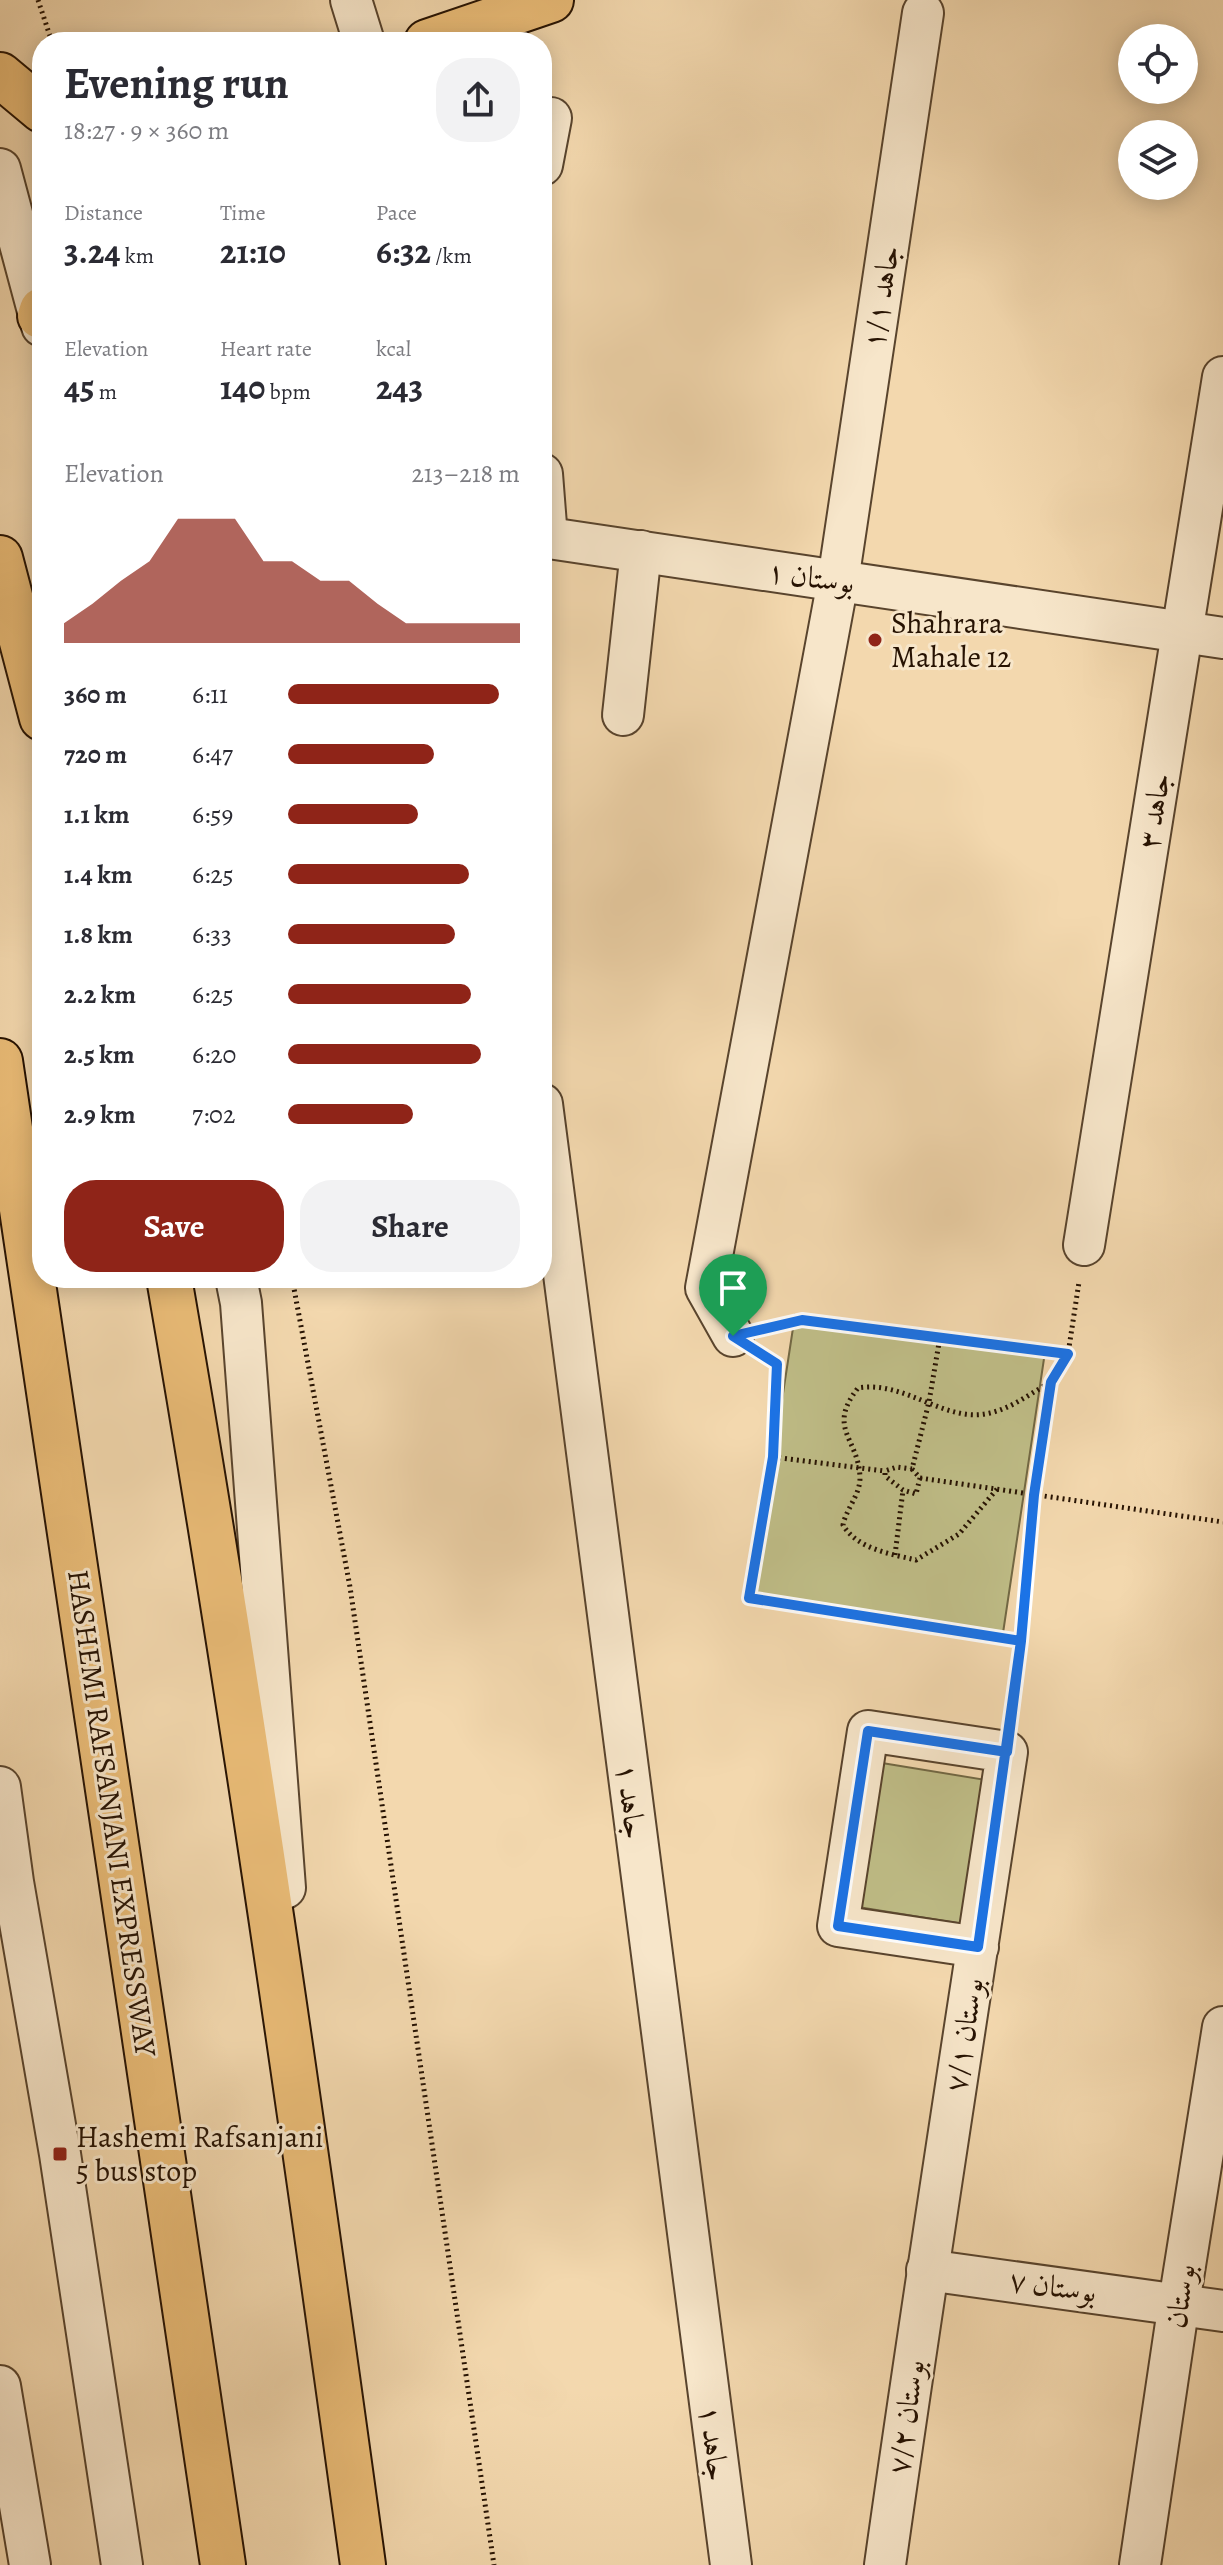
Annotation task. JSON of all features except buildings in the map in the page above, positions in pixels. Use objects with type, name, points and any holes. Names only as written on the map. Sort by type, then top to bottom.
[{"type":"main road","points":[[457,32],[551,0]]},
{"type":"main road","points":[[0,75],[32,102]]},
{"type":"main road","points":[[0,558],[32,680]]},
{"type":"main road","name":"HASHEMI RAFSANJANI EXPRESSWAY","points":[[0,1061],[32,1277]]},
{"type":"main road","name":"HASHEMI RAFSANJANI EXPRESSWAY","points":[[34,1288],[223,2565]]},
{"type":"main road","points":[[171,1288],[201,1463],[303,2127],[363,2565]]},
{"type":"street","points":[[351,0],[361,32]]},
{"type":"street","name":"جاهد ۱/۱","points":[[733,1336],[706,1288],[838,581],[923,13]]},
{"type":"street","points":[[0,169],[32,285]]},
{"type":"street","name":"جاهد ۳","points":[[1084,1245],[1223,377]]},
{"type":"street","name":"بوستان ۱","points":[[552,538],[1223,638]]},
{"type":"street","points":[[623,715],[641,551]]},
{"type":"street","name":"جاهد ۱","points":[[552,1182],[720,2497]]},
{"type":"street","points":[[238,1288],[303,2127]]},
{"type":"street","points":[[978,1947],[838,1926],[868,1731],[1007,1752]]},
{"type":"street","name":"بوستان ۷/۱","points":[[927,2270],[1007,1752]]},
{"type":"street","points":[[1,1798],[7,1879],[60,2154],[122,2565]]},
{"type":"street","name":"بوستان","points":[[1140,2565],[1223,2027]]},
{"type":"street","name":"بوستان ۷","points":[[927,2270],[1223,2311]]},
{"type":"street","name":"بوستان ۷/۲","points":[[885,2565],[927,2270]]},
{"type":"street","points":[[0,2386],[30,2565]]},
{"type":"street","points":[[720,2497],[731,2565]]},
{"type":"street","points":[[720,2497],[747,2565]]},
{"type":"path","points":[[38,0],[49,32]]},
{"type":"path","points":[[1007,1752],[1034,1495],[1051,1382],[1068,1354],[1084,1245]]},
{"type":"path","points":[[294,1288],[350,1587],[494,2565]]},
{"type":"path","points":[[733,1336],[802,1320],[1068,1354]]},
{"type":"path","points":[[733,1336],[777,1364],[773,1457],[749,1598],[1021,1641]]},
{"type":"path","points":[[912,1469],[929,1402],[940,1337]]},
{"type":"path","points":[[997,1489],[959,1534],[916,1560],[858,1542],[843,1525],[860,1480],[842,1419],[848,1401],[858,1388],[872,1386],[894,1389],[954,1411],[989,1414],[1051,1382]]},
{"type":"path","points":[[773,1457],[885,1471],[897,1467],[912,1469],[920,1478],[1223,1522]]},
{"type":"path","points":[[885,1471],[885,1476],[903,1490],[916,1494],[920,1478]]},
{"type":"path","points":[[895,1555],[903,1490]]},
{"type":"shaded area","points":[[795,1315],[1045,1352],[1003,1633],[752,1596]]},
{"type":"shaded area","points":[[882,1763],[986,1780],[963,1924],[858,1907]]},
{"type":"place","name":"Shahrara Mahale 12","points":[[875,640]]},
{"type":"place","name":"Hashemi Rafsanjani 5 bus stop","points":[[60,2154]]},
{"type":"route","points":[[733,1336],[777,1364],[773,1457],[749,1598],[1021,1641],[1007,1752],[978,1947],[838,1926],[868,1731],[1007,1752],[1021,1641],[1034,1495],[1051,1382],[1068,1354],[802,1320],[733,1336]]}]
